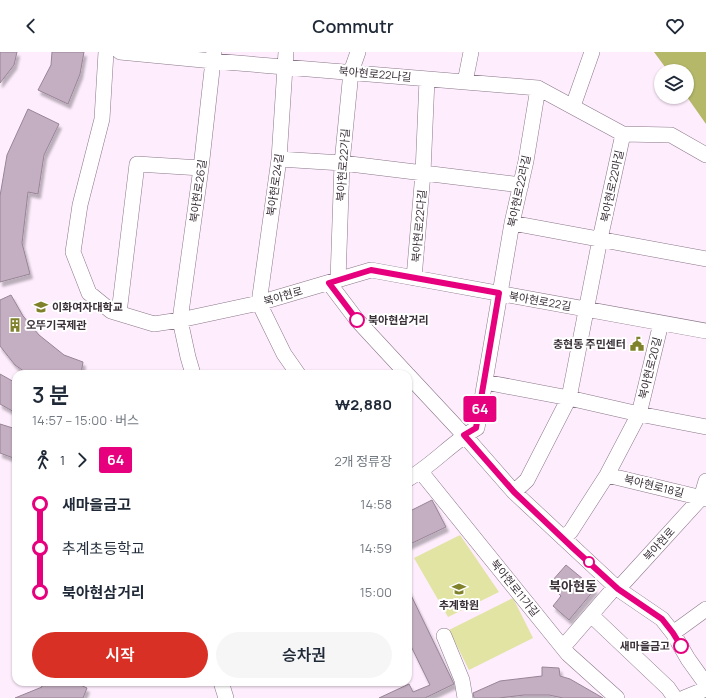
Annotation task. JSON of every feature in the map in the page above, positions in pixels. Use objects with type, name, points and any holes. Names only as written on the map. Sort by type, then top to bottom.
[{"type":"street","name":"북아현로","points":[[106,52],[102,118],[80,205],[73,252],[89,293],[111,311],[154,324],[180,320],[259,302],[334,281]]},
{"type":"street","points":[[120,52],[214,57],[285,67]]},
{"type":"street","name":"북아현로24길","points":[[259,302],[279,159],[286,52]]},
{"type":"street","name":"북아현로22가길","points":[[334,281],[342,163],[351,72],[358,52]]},
{"type":"street","points":[[465,82],[471,52]]},
{"type":"street","points":[[573,106],[592,52]]},
{"type":"street","name":"북아현로26길","points":[[180,320],[201,168],[214,57]]},
{"type":"street","name":"북아현로22나길","points":[[285,67],[538,88],[623,134],[671,135],[706,155]]},
{"type":"street","name":"북아현로22다길","points":[[414,278],[424,173],[427,78]]},
{"type":"street","name":"북아현로22라길","points":[[499,293],[526,161],[538,88]]},
{"type":"street","name":"북아현로22마길","points":[[600,239],[623,134]]},
{"type":"street","points":[[279,159],[342,163],[424,173]]},
{"type":"street","points":[[119,313],[137,164],[201,168]]},
{"type":"street","name":"북아현로22다길","points":[[424,173],[521,186]]},
{"type":"street","points":[[512,224],[706,259]]},
{"type":"street","name":"북아현로22길","points":[[586,309],[600,239]]},
{"type":"street","name":"북아현로22길","points":[[334,281],[371,270],[706,330]]},
{"type":"street","points":[[334,281],[357,320],[404,370]]},
{"type":"street","points":[[414,476],[464,435],[476,428],[499,293]]},
{"type":"street","points":[[259,302],[284,354],[295,370]]},
{"type":"street","points":[[514,492],[527,480],[569,398],[586,309]]},
{"type":"street","points":[[180,320],[192,370]]},
{"type":"street","name":"북아현로20길","points":[[639,414],[661,322]]},
{"type":"street","points":[[412,378],[514,492],[616,588],[662,619],[673,633],[688,659],[706,684]]},
{"type":"street","name":"북아현로20길","points":[[485,382],[706,427]]},
{"type":"street","name":"북아현로18길","points":[[563,538],[571,531],[606,475],[639,414]]},
{"type":"street","name":"북아현로18길","points":[[606,475],[703,499]]},
{"type":"street","name":"북아현로11가길","points":[[414,476],[563,647],[617,698]]},
{"type":"street","points":[[703,499],[706,480]]},
{"type":"street","name":"북아현로","points":[[563,647],[616,588],[703,499]]},
{"type":"street","points":[[673,633],[706,609]]},
{"type":"street","points":[[591,615],[668,688],[675,698]]},
{"type":"street","points":[[444,636],[462,680],[465,698]]},
{"type":"street","points":[[222,686],[226,698]]},
{"type":"street","points":[[684,698],[706,689]]},
{"type":"green space","points":[[654,52],[706,52],[706,124],[692,104],[694,104],[694,64],[663,64]]},
{"type":"green space","points":[[460,535],[499,592],[448,617],[414,558]]},
{"type":"green space","points":[[513,598],[533,638],[469,670],[449,630]]},
{"type":"building","points":[[0,52],[17,52],[14,65],[0,83]]},
{"type":"building","points":[[52,52],[84,52],[80,74],[68,104],[38,90],[51,65]]},
{"type":"building","points":[[28,109],[59,124],[44,155],[38,194],[28,192],[22,243],[30,274],[0,282],[0,196],[7,155]]},
{"type":"building","name":"오뚜기국제관","points":[[11,295],[23,316],[39,335],[64,355],[83,362],[82,370],[22,370],[15,365],[0,346],[0,300]]},
{"type":"building","points":[[0,374],[12,381],[12,411],[0,404]]},
{"type":"building","points":[[0,424],[12,428],[12,458],[0,453]]},
{"type":"building","points":[[432,500],[446,527],[412,543],[412,510]]},
{"type":"building","points":[[566,565],[595,589],[569,620],[553,606],[561,596],[558,593],[562,589],[552,581]]},
{"type":"building","points":[[412,597],[454,684],[425,698],[379,698],[405,686],[410,686],[413,692],[430,685],[412,648]]},
{"type":"building","points":[[542,667],[559,668],[560,676],[570,679],[603,698],[563,698],[549,695],[524,695],[499,698],[474,698],[473,693],[500,681],[542,676]]},
{"type":"building","points":[[83,686],[87,688],[83,698],[15,698],[42,687]]},
{"type":"bus line","name":"64","points":[[357,320],[329,283],[371,270],[499,293],[476,428],[464,435],[514,492],[573,548],[618,589],[662,619],[681,646]]},
{"type":"place","name":"이화여자대학교","points":[[41,307]]},
{"type":"place","name":"북아현삼거리","points":[[357,320]]},
{"type":"place","name":"오뚜기국제관","points":[[15,325]]},
{"type":"place","name":"충현동 주민센터","points":[[637,344]]},
{"type":"place","name":"추계학원","points":[[459,589]]},
{"type":"place","name":"새마을금고","points":[[681,646]]},
{"type":"district","name":"북아현동","points":[[573,586]]}]
